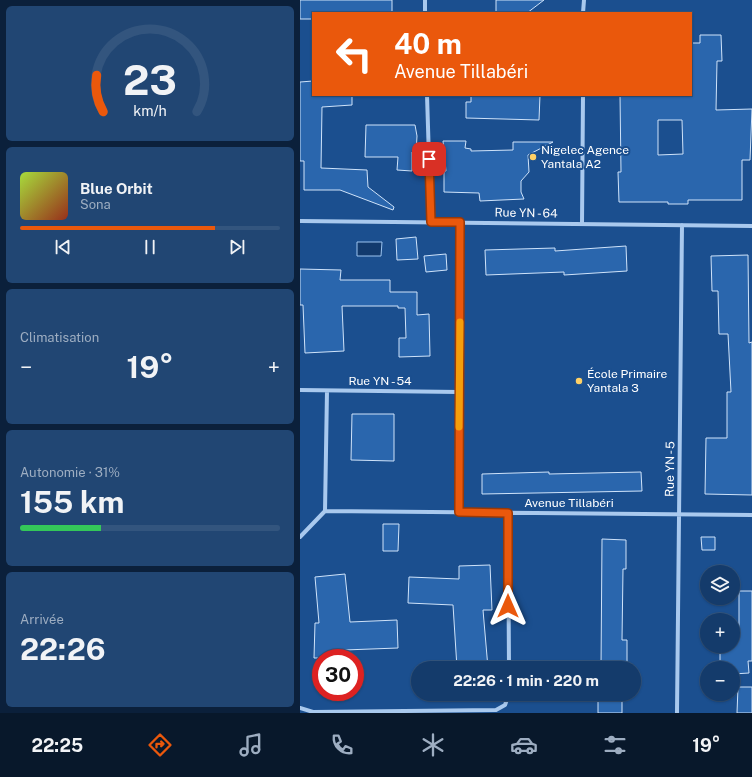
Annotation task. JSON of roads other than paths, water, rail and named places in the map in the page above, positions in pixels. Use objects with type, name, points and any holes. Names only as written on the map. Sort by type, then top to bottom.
[{"type":"street","points":[[425,0],[425,12]]},
{"type":"street","points":[[583,12],[584,0]]},
{"type":"street","points":[[427,96],[431,222]]},
{"type":"street","points":[[582,224],[583,96]]},
{"type":"street","name":"Rue YN - 64","points":[[300,220],[752,226]]},
{"type":"street","points":[[459,512],[460,222]]},
{"type":"street","name":"Rue YN - 5","points":[[677,713],[682,225]]},
{"type":"street","name":"Rue YN - 54","points":[[300,390],[459,392]]},
{"type":"street","points":[[300,537],[325,511],[327,391]]},
{"type":"street","name":"Avenue Tillabéri","points":[[325,511],[752,515]]},
{"type":"street","points":[[508,513],[509,661]]},
{"type":"street","points":[[300,708],[313,712],[496,710],[505,705],[506,701]]},
{"type":"water","points":[[357,242],[382,242],[381,256],[357,256]]},
{"type":"place","name":"Nigelec Agence Yantala A2","points":[[533,157]]},
{"type":"place","name":"École Primaire Yantala 3","points":[[579,381]]}]
